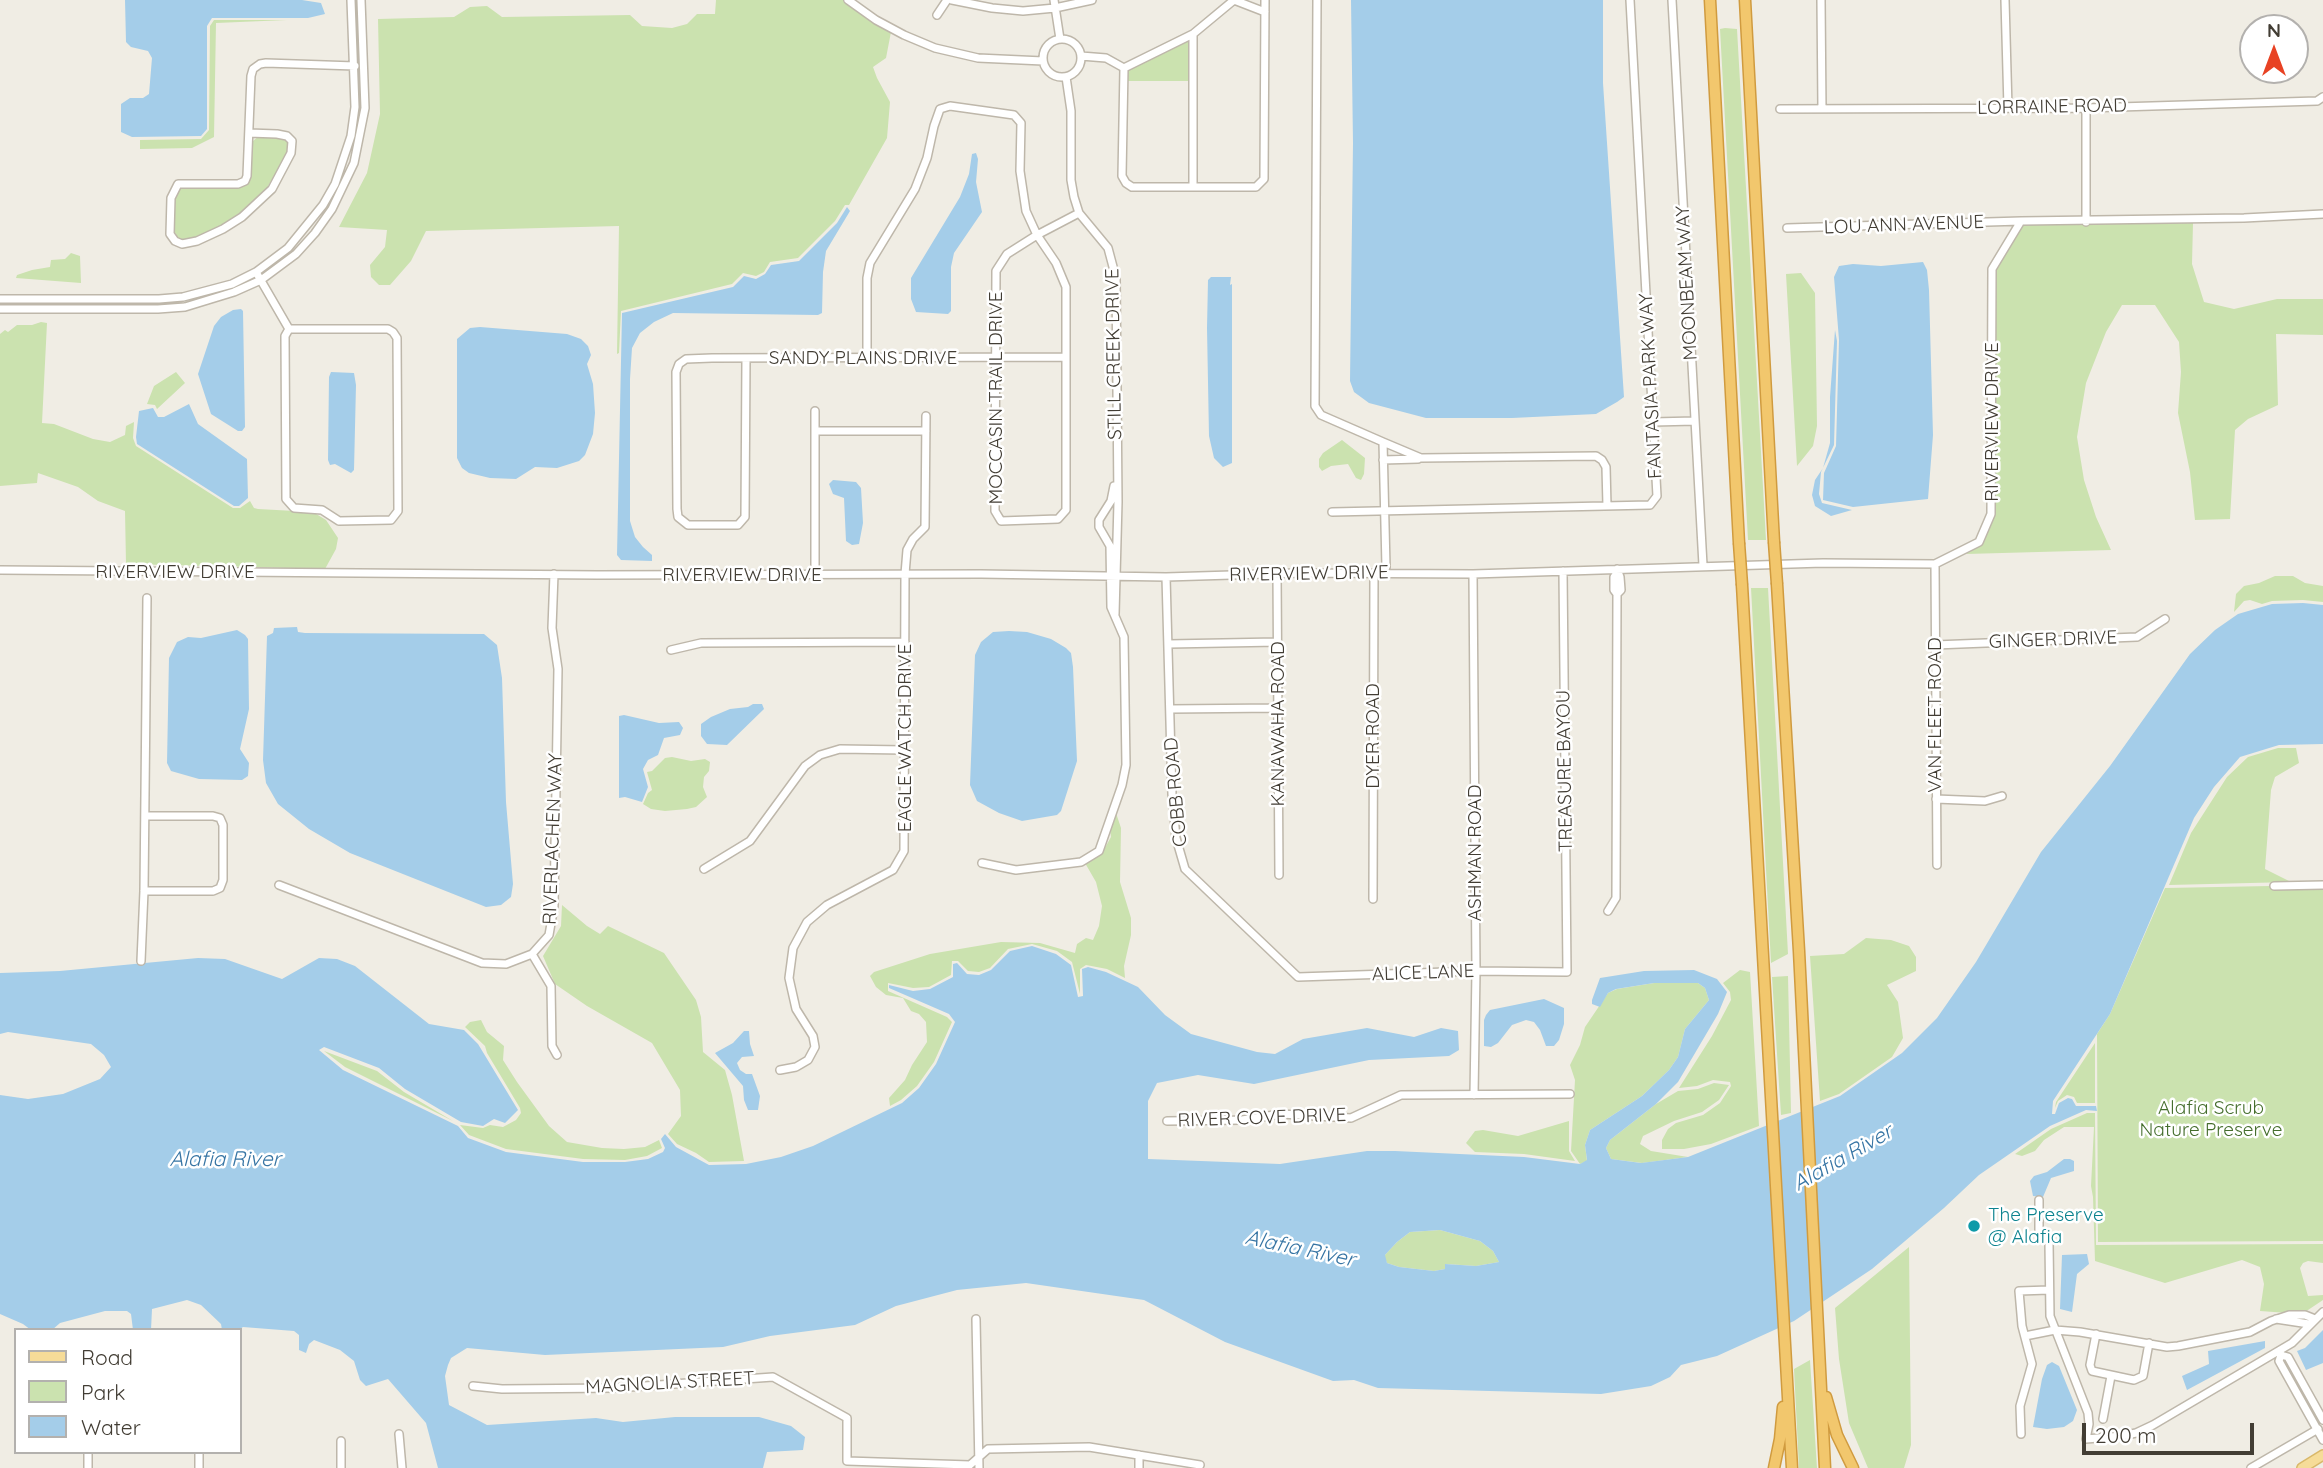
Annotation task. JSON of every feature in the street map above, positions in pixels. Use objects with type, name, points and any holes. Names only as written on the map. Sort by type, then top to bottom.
[{"type":"highway","points":[[1710,0],[1792,1468]]},
{"type":"highway","points":[[1745,0],[1799,951],[1825,1468]]},
{"type":"highway","points":[[1821,1376],[1837,1435],[1853,1468]]},
{"type":"highway","points":[[1774,1468],[1786,1379]]},
{"type":"main road","points":[[2302,1468],[2323,1455]]},
{"type":"street","points":[[0,299],[183,297],[232,284],[274,260],[298,238],[323,205],[335,184],[351,136],[355,107],[351,0]]},
{"type":"street","points":[[0,309],[185,307],[234,292],[261,279],[296,254],[315,233],[344,187],[354,163],[365,108],[361,0]]},
{"type":"street","points":[[848,0],[876,20],[935,48],[978,58],[1043,61]]},
{"type":"street","points":[[937,15],[950,0],[1023,11],[1092,0]]},
{"type":"street","points":[[1124,68],[1193,34],[1234,0],[1265,12]]},
{"type":"street","points":[[1124,68],[1122,176],[1126,183],[1132,187],[1256,187],[1264,179],[1265,0]]},
{"type":"street","points":[[1317,0],[1315,406],[1321,415],[1421,458]]},
{"type":"street","name":"FANTASIA PARK WAY","points":[[1332,512],[1650,505],[1657,496],[1630,0]]},
{"type":"street","name":"MOONBEAM WAY","points":[[1672,0],[1703,565]]},
{"type":"street","points":[[1821,0],[1822,109]]},
{"type":"street","points":[[2005,0],[2008,108]]},
{"type":"street","points":[[1054,4],[1060,39]]},
{"type":"street","points":[[1193,34],[1193,187]]},
{"type":"street","points":[[1060,39],[1072,41],[1081,56],[1079,67],[1066,77],[1049,72],[1043,61],[1049,44],[1060,39]]},
{"type":"street","points":[[1081,56],[1105,58],[1124,68]]},
{"type":"street","points":[[249,133],[277,134],[287,136],[292,141],[291,153],[272,189],[243,216],[223,229],[197,241],[182,244],[175,241],[170,234],[173,190],[178,184],[238,184],[245,181],[253,69],[260,64],[363,66]]},
{"type":"street","name":"STILL CREEK DRIVE","points":[[1066,77],[1071,111],[1071,180],[1079,213],[1108,248],[1116,278],[1117,516],[1113,577]]},
{"type":"street","name":"LORRAINE ROAD","points":[[1780,109],[2086,108],[2317,101],[2323,97]]},
{"type":"street","name":"MOCCASIN TRAIL DRIVE","points":[[867,358],[867,278],[870,263],[915,189],[927,158],[940,109],[950,106],[1014,115],[1021,123],[1021,191],[1026,211],[1037,235],[1056,263],[1066,287],[1066,510],[1058,519],[1001,521],[995,511],[996,271],[1007,254],[1037,235],[1079,213]]},
{"type":"street","points":[[2086,108],[2086,222]]},
{"type":"street","points":[[2021,221],[2086,222],[2323,214]]},
{"type":"street","name":"LOU ANN AVENUE","points":[[1787,228],[2021,221]]},
{"type":"street","name":"RIVERVIEW DRIVE","points":[[0,570],[1166,577],[1278,573],[1474,574],[1617,571],[1703,565],[1935,564],[1979,542],[1991,514],[1992,269],[2021,221]]},
{"type":"street","points":[[256,272],[289,329]]},
{"type":"street","points":[[289,329],[388,329],[397,338],[398,511],[391,520],[339,521],[322,510],[294,508],[286,499],[285,336],[289,329]]},
{"type":"street","name":"SANDY PLAINS DRIVE","points":[[746,358],[745,517],[738,524],[688,524],[678,517],[677,509],[676,372],[679,364],[686,359],[746,358],[1065,357]]},
{"type":"street","points":[[815,411],[815,575]]},
{"type":"street","name":"EAGLE WATCH DRIVE","points":[[780,1070],[796,1067],[808,1060],[815,1047],[813,1036],[796,1009],[789,978],[793,948],[807,922],[827,905],[893,870],[904,851],[905,574],[907,550],[925,527],[926,416]]},
{"type":"street","points":[[1653,422],[1695,421]]},
{"type":"street","points":[[815,431],[926,431]]},
{"type":"street","points":[[1374,573],[1386,567],[1383,442]]},
{"type":"street","points":[[1383,460],[1596,456],[1606,467],[1607,506]]},
{"type":"street","name":"STILL CREEK DRIVE","points":[[1103,513],[1111,501],[1116,475]]},
{"type":"street","points":[[982,863],[1016,870],[1081,862],[1099,851],[1122,785],[1126,765],[1124,637],[1111,607],[1113,577],[1110,547],[1099,527],[1103,513],[1117,516]]},
{"type":"street","name":"VAN FLEET ROAD","points":[[1935,564],[1937,866]]},
{"type":"street","name":"TREASURE BAYOU","points":[[1563,571],[1567,972]]},
{"type":"street","points":[[1608,911],[1616,898],[1617,594],[1614,590],[1614,577],[1617,571]]},
{"type":"street","name":"KANAWAHA ROAD","points":[[1278,573],[1279,875]]},
{"type":"street","name":"DYER ROAD","points":[[1373,899],[1374,573]]},
{"type":"street","name":"RIVERLACHEN WAY","points":[[533,954],[549,935],[554,906],[558,669],[552,628],[554,574]]},
{"type":"street","name":"ASHMAN ROAD","points":[[1474,574],[1474,1095]]},
{"type":"street","name":"COBB ROAD","points":[[1166,577],[1172,794],[1176,838],[1185,869],[1283,965]]},
{"type":"street","points":[[141,961],[147,598]]},
{"type":"street","name":"GINGER DRIVE","points":[[1935,645],[2137,637],[2165,620]]},
{"type":"street","points":[[671,650],[701,643],[905,642]]},
{"type":"street","points":[[1169,644],[1278,642]]},
{"type":"street","points":[[1170,709],[1278,708]]},
{"type":"street","points":[[704,869],[750,841],[804,766],[820,755],[840,749],[904,750]]},
{"type":"street","points":[[1936,799],[1985,801],[2002,796]]},
{"type":"street","points":[[144,891],[217,891],[223,880],[223,825],[220,818],[145,816]]},
{"type":"street","points":[[279,885],[482,963],[506,964],[533,954],[551,986],[552,1046],[558,1055]]},
{"type":"street","points":[[2274,886],[2323,885]]},
{"type":"street","name":"ALICE LANE","points":[[1283,965],[1298,977],[1476,971],[1567,972]]},
{"type":"street","points":[[1474,1095],[1570,1094]]},
{"type":"street","name":"RIVER COVE DRIVE","points":[[1167,1121],[1242,1120],[1281,1114],[1351,1118],[1401,1096],[1474,1095]]},
{"type":"street","points":[[2039,1200],[2039,1231],[2049,1244],[2050,1316],[2088,1413],[2086,1439],[2137,1433],[2280,1352],[2323,1312]]},
{"type":"street","points":[[2021,1434],[2020,1406],[2032,1364],[2018,1291],[2049,1290]]},
{"type":"street","points":[[2025,1336],[2055,1331],[2096,1334],[2167,1347],[2250,1332],[2289,1315],[2305,1315],[2312,1321]]},
{"type":"street","points":[[976,1320],[979,1468]]},
{"type":"street","points":[[2096,1334],[2090,1368],[2095,1373],[2110,1376],[2134,1380],[2141,1378],[2149,1343]]},
{"type":"street","points":[[2280,1352],[2288,1357],[2323,1420]]},
{"type":"street","points":[[2280,1352],[2279,1361],[2323,1440]]},
{"type":"street","points":[[2103,1419],[2110,1376]]},
{"type":"street","name":"MAGNOLIA STREET","points":[[473,1386],[502,1389],[616,1388],[773,1377],[847,1418],[847,1461],[970,1465],[979,1458]]},
{"type":"street","points":[[2251,1468],[2318,1429]]},
{"type":"street","points":[[399,1434],[402,1468]]},
{"type":"street","points":[[341,1441],[341,1468]]},
{"type":"street","points":[[979,1458],[988,1449],[1089,1447],[1200,1465]]},
{"type":"street","points":[[1139,1455],[1139,1468]]},
{"type":"green space","points":[[716,0],[843,0],[891,32],[886,58],[873,67],[890,102],[887,138],[849,205],[845,205],[835,221],[798,258],[770,262],[764,272],[756,276],[743,273],[732,284],[621,311],[617,354],[619,226],[426,231],[411,261],[390,285],[379,285],[371,277],[370,265],[385,247],[387,230],[339,227],[367,173],[380,114],[378,19],[454,17],[470,7],[487,6],[502,17],[630,15],[642,26],[672,28],[687,24],[697,14],[715,14]]},
{"type":"green space","points":[[214,20],[287,20],[216,23],[214,137],[192,148],[140,149],[140,140],[201,139],[209,130],[210,26]]},
{"type":"green space","points":[[1720,29],[1737,29],[1766,540],[1748,540]]},
{"type":"green space","points":[[1190,40],[1191,81],[1128,81],[1128,69]]},
{"type":"green space","points":[[259,136],[282,137],[291,148],[265,191],[243,213],[227,224],[192,239],[179,239],[174,231],[175,196],[180,187],[241,187],[250,178],[253,141]]},
{"type":"green space","points":[[2193,223],[2192,264],[2204,302],[2234,309],[2277,299],[2323,299],[2323,335],[2276,334],[2278,405],[2248,419],[2235,430],[2230,519],[2195,520],[2190,472],[2178,413],[2181,372],[2179,342],[2155,305],[2122,305],[2106,332],[2086,383],[2077,437],[2084,480],[2096,517],[2111,550],[1966,554],[1980,545],[1996,503],[1995,270],[2023,225]]},
{"type":"green space","points":[[71,253],[80,256],[81,283],[16,278],[17,275],[32,270],[50,267],[51,260],[65,259]]},
{"type":"green space","points":[[1801,273],[1815,293],[1817,426],[1813,446],[1797,466],[1786,274]]},
{"type":"green space","points":[[47,323],[42,423],[54,424],[93,439],[110,442],[125,435],[126,426],[134,422],[133,438],[136,446],[233,508],[240,508],[250,501],[254,508],[258,509],[313,512],[326,520],[338,538],[336,549],[325,569],[126,564],[125,511],[98,501],[78,487],[38,473],[37,483],[0,486],[0,334],[17,325]]},
{"type":"green space","points":[[176,372],[185,383],[157,409],[155,405],[147,404],[154,386]]},
{"type":"green space","points":[[1342,440],[1365,458],[1361,480],[1356,478],[1348,464],[1331,466],[1322,471],[1319,467],[1319,459],[1323,453]]},
{"type":"green space","points":[[2275,576],[2293,576],[2305,583],[2323,586],[2323,602],[2272,601],[2262,604],[2250,600],[2244,601],[2234,612],[2236,594],[2244,586]]},
{"type":"green space","points":[[1751,588],[1768,588],[1788,954],[1771,963]]},
{"type":"green space","points":[[2278,748],[2296,748],[2299,763],[2275,777],[2271,790],[2265,869],[2291,882],[2169,885],[2191,833],[2227,777],[2248,757]]},
{"type":"green space","points":[[665,758],[691,761],[705,759],[710,762],[703,787],[707,797],[696,807],[687,809],[651,809],[643,804],[652,790],[647,772],[652,771]]},
{"type":"green space","points":[[1116,813],[1121,828],[1120,882],[1131,918],[1131,935],[1124,966],[1125,978],[1107,969],[1086,965],[1080,969],[1080,994],[1072,962],[1057,951],[1032,944],[1008,949],[990,968],[979,972],[968,971],[958,961],[952,961],[951,975],[929,987],[913,988],[888,983],[888,991],[947,1017],[952,1022],[934,1062],[917,1086],[890,1106],[889,1098],[905,1080],[927,1042],[926,1022],[919,1014],[911,1011],[903,998],[886,995],[876,987],[870,976],[874,972],[930,954],[1001,942],[1040,943],[1075,953],[1077,944],[1086,938],[1093,940],[1099,926],[1102,906],[1096,882],[1085,863],[1102,853],[1111,837],[1110,829]]},
{"type":"green space","name":"Alafia Scrub Nature Preserve","points":[[2323,885],[2323,1241],[2098,1242],[2097,1034],[2110,1014],[2165,888]]},
{"type":"green space","points":[[562,905],[600,934],[608,926],[664,953],[696,1000],[701,1017],[703,1052],[725,1070],[744,1161],[709,1162],[677,1144],[668,1134],[681,1116],[680,1090],[652,1043],[587,1006],[555,984],[543,956],[561,926]]},
{"type":"green space","points":[[1866,938],[1891,940],[1909,946],[1916,957],[1916,971],[1887,985],[1898,1002],[1903,1038],[1892,1057],[1839,1094],[1820,1101],[1810,956],[1844,954]]},
{"type":"green space","points":[[1740,970],[1750,972],[1759,1126],[1711,1144],[1684,1149],[1662,1149],[1662,1140],[1668,1129],[1676,1123],[1703,1115],[1720,1103],[1731,1086],[1730,1082],[1713,1080],[1697,1086],[1679,1088],[1731,1000],[1730,992],[1723,983]]},
{"type":"green space","points":[[1788,976],[1791,1113],[1781,1115],[1772,977]]},
{"type":"green space","points":[[1654,983],[1698,983],[1705,988],[1709,1000],[1685,1029],[1678,1057],[1669,1070],[1642,1096],[1590,1130],[1585,1145],[1587,1161],[1580,1164],[1571,1151],[1575,1080],[1570,1065],[1585,1027],[1608,993]]},
{"type":"green space","points":[[481,1020],[487,1032],[504,1046],[503,1060],[517,1082],[549,1126],[567,1142],[624,1149],[645,1147],[659,1140],[662,1148],[647,1156],[625,1160],[583,1159],[506,1149],[469,1135],[460,1125],[503,1127],[516,1120],[521,1113],[485,1046],[465,1027],[470,1022]]},
{"type":"green space","points":[[2095,1043],[2095,1103],[2077,1103],[2074,1097],[2067,1095],[2058,1101],[2055,1108],[2056,1102]]},
{"type":"green space","points":[[324,1051],[377,1071],[404,1092],[453,1121],[345,1067]]},
{"type":"green space","points":[[1714,1083],[1729,1085],[1719,1100],[1702,1112],[1674,1121],[1643,1136],[1640,1144],[1651,1151],[1688,1157],[1642,1163],[1611,1159],[1606,1148],[1610,1140],[1656,1104],[1678,1091],[1698,1089]]},
{"type":"green space","points":[[2087,1113],[2095,1113],[2096,1245],[2323,1244],[2323,1263],[2308,1261],[2300,1268],[2308,1296],[2323,1295],[2323,1300],[2302,1314],[2260,1311],[2264,1284],[2260,1267],[2242,1260],[2165,1283],[2095,1261],[2091,1186],[2094,1127],[2064,1127],[2044,1140],[2035,1151],[2022,1156],[2015,1154],[2051,1129]]},
{"type":"green space","points":[[1569,1121],[1569,1151],[1575,1161],[1524,1154],[1475,1152],[1466,1143],[1475,1131],[1518,1136]]},
{"type":"green space","points":[[1440,1230],[1480,1241],[1493,1251],[1499,1262],[1476,1266],[1446,1264],[1445,1269],[1434,1271],[1387,1263],[1384,1256],[1410,1232]]},
{"type":"green space","points":[[1909,1247],[1911,1445],[1904,1468],[1868,1468],[1849,1423],[1839,1359],[1835,1308]]},
{"type":"green space","points":[[1810,1360],[1817,1468],[1799,1468],[1794,1369]]},
{"type":"water","points":[[125,0],[302,0],[321,3],[325,14],[308,18],[212,18],[207,26],[207,129],[201,136],[132,137],[121,132],[121,104],[130,98],[143,98],[149,94],[152,58],[148,51],[131,47],[126,42]]},
{"type":"water","points":[[1351,0],[1603,0],[1603,83],[1624,397],[1617,402],[1596,414],[1426,418],[1369,403],[1354,392],[1350,381],[1353,143]]},
{"type":"water","points":[[976,153],[976,182],[982,212],[954,253],[951,267],[951,311],[948,314],[916,312],[911,299],[911,278],[960,197],[969,174],[972,154]]},
{"type":"water","points":[[847,207],[850,211],[826,251],[822,313],[673,313],[654,322],[640,333],[632,348],[630,379],[630,521],[635,537],[652,555],[652,561],[621,560],[617,555],[622,313],[733,287],[744,276],[756,279],[765,274],[771,265],[799,261],[837,223]]},
{"type":"water","points":[[1923,262],[1927,270],[1929,290],[1933,435],[1928,499],[1853,507],[1823,500],[1824,473],[1836,446],[1839,340],[1834,277],[1839,266]]},
{"type":"water","points":[[1211,277],[1231,277],[1230,285],[1232,284],[1232,463],[1223,467],[1214,458],[1209,436],[1207,328],[1208,280]]},
{"type":"water","points":[[241,309],[245,427],[238,431],[211,414],[198,374],[214,326],[221,317]]},
{"type":"water","points":[[470,328],[567,334],[581,339],[588,346],[591,355],[587,364],[593,384],[595,413],[593,434],[585,455],[579,461],[557,468],[535,467],[516,479],[490,478],[469,473],[462,468],[457,458],[457,339]]},
{"type":"water","points":[[1835,330],[1834,445],[1823,468],[1830,443]]},
{"type":"water","points":[[331,372],[354,373],[354,470],[351,473],[335,464],[330,465],[328,460]]},
{"type":"water","points":[[189,404],[198,424],[247,459],[248,498],[239,506],[234,506],[137,444],[139,411],[153,408],[158,417],[164,417]]},
{"type":"water","points":[[1823,468],[1819,494],[1822,503],[1852,510],[1831,516],[1815,506],[1812,495],[1815,480]]},
{"type":"water","points":[[833,480],[856,482],[861,488],[863,523],[859,544],[852,545],[846,541],[844,498],[833,494],[829,484]]},
{"type":"water","name":"Alafia River","points":[[2272,604],[2323,605],[2323,744],[2279,745],[2240,757],[2214,787],[2194,818],[2110,1014],[2053,1101],[2052,1114],[2055,1114],[2059,1103],[2068,1098],[2072,1099],[2076,1106],[2096,1106],[2097,1111],[2086,1110],[2050,1126],[1979,1175],[1872,1269],[1794,1321],[1717,1356],[1681,1365],[1670,1377],[1651,1386],[1601,1394],[1378,1388],[1354,1380],[1333,1381],[1225,1342],[1144,1300],[1026,1283],[957,1290],[896,1306],[855,1325],[770,1336],[723,1347],[545,1355],[467,1348],[451,1358],[448,1365],[445,1376],[449,1405],[487,1425],[596,1418],[623,1422],[675,1417],[759,1417],[791,1426],[805,1437],[803,1450],[767,1452],[763,1468],[438,1468],[426,1423],[388,1379],[366,1386],[360,1380],[354,1361],[340,1350],[314,1340],[309,1344],[306,1353],[299,1350],[299,1335],[294,1331],[222,1328],[221,1324],[201,1305],[187,1300],[152,1309],[151,1328],[133,1328],[131,1314],[127,1311],[105,1311],[60,1323],[54,1328],[28,1328],[0,1314],[0,1095],[28,1099],[63,1094],[100,1079],[111,1067],[104,1055],[91,1044],[8,1032],[0,1034],[0,973],[60,971],[198,958],[225,959],[282,979],[319,958],[337,959],[355,966],[429,1024],[464,1030],[478,1044],[518,1110],[505,1123],[494,1119],[483,1126],[461,1122],[405,1089],[379,1068],[324,1047],[319,1050],[343,1070],[458,1126],[468,1138],[506,1152],[583,1162],[625,1162],[648,1159],[663,1152],[665,1148],[661,1139],[665,1134],[676,1147],[709,1165],[746,1164],[781,1157],[813,1146],[902,1103],[919,1088],[936,1064],[955,1022],[949,1014],[889,988],[889,985],[913,991],[930,989],[953,977],[953,964],[957,963],[967,974],[979,975],[991,970],[1010,951],[1032,946],[1056,954],[1071,965],[1078,997],[1083,996],[1082,969],[1088,967],[1106,972],[1138,987],[1165,1015],[1191,1034],[1257,1052],[1275,1054],[1303,1039],[1367,1028],[1414,1037],[1441,1028],[1458,1031],[1459,1050],[1449,1056],[1369,1060],[1254,1084],[1198,1075],[1157,1083],[1148,1101],[1148,1159],[1280,1164],[1367,1151],[1395,1151],[1524,1157],[1580,1164],[1587,1160],[1585,1145],[1590,1130],[1642,1096],[1669,1070],[1678,1057],[1685,1029],[1709,1000],[1705,988],[1698,983],[1654,983],[1616,989],[1608,993],[1600,1007],[1592,1004],[1592,1000],[1600,978],[1644,971],[1694,970],[1717,979],[1727,992],[1718,1014],[1678,1082],[1656,1104],[1610,1140],[1606,1148],[1611,1159],[1641,1163],[1688,1157],[1840,1096],[1902,1053],[1937,1018],[1976,962],[2041,852],[2110,766],[2190,654],[2215,630],[2238,614]],"holes":[[[1440,1230],[1480,1241],[1493,1251],[1499,1262],[1476,1266],[1445,1264],[1445,1269],[1434,1271],[1399,1267],[1387,1263],[1385,1255],[1410,1232]]]},
{"type":"water","points":[[297,627],[298,632],[305,633],[484,634],[497,645],[502,678],[506,802],[513,884],[511,897],[501,905],[486,907],[350,853],[309,829],[278,804],[266,783],[263,760],[267,636],[273,633],[274,628]]},
{"type":"water","points":[[237,630],[248,639],[249,709],[240,749],[249,763],[248,776],[242,780],[199,779],[171,771],[167,763],[169,658],[177,642],[188,637],[201,638]]},
{"type":"water","points":[[993,632],[1027,632],[1051,639],[1071,653],[1073,667],[1077,761],[1061,811],[1057,815],[1022,821],[977,801],[970,785],[975,655],[981,642]]},
{"type":"water","points":[[753,704],[762,704],[764,709],[727,745],[707,744],[701,736],[701,724],[711,717]]},
{"type":"water","points":[[619,716],[659,723],[679,722],[683,728],[680,735],[664,738],[658,755],[648,760],[643,769],[648,787],[642,802],[619,798]]},
{"type":"water","points":[[1544,999],[1564,1008],[1564,1024],[1554,1046],[1546,1046],[1534,1022],[1526,1020],[1512,1025],[1498,1043],[1491,1047],[1484,1046],[1484,1020],[1490,1010]]},
{"type":"water","points":[[744,1031],[749,1031],[754,1056],[742,1057],[737,1063],[740,1070],[752,1074],[760,1096],[758,1110],[748,1110],[743,1086],[715,1053],[733,1043]]},
{"type":"water","points":[[2064,1159],[2074,1161],[2074,1171],[2051,1178],[2043,1197],[2033,1196],[2030,1181],[2034,1176],[2047,1172]]},
{"type":"water","points":[[2087,1254],[2089,1264],[2077,1274],[2072,1312],[2060,1309],[2062,1255]]},
{"type":"water","points":[[2323,1330],[2323,1363],[2306,1370],[2297,1351],[2305,1348]]},
{"type":"water","points":[[2265,1341],[2265,1348],[2187,1390],[2182,1376],[2209,1364],[2208,1351]]},
{"type":"water","points":[[2052,1362],[2059,1366],[2077,1410],[2073,1421],[2064,1427],[2033,1427],[2042,1379],[2047,1365]]},
{"type":"place","name":"The Preserve @ Alafia","points":[[1974,1226]]}]
